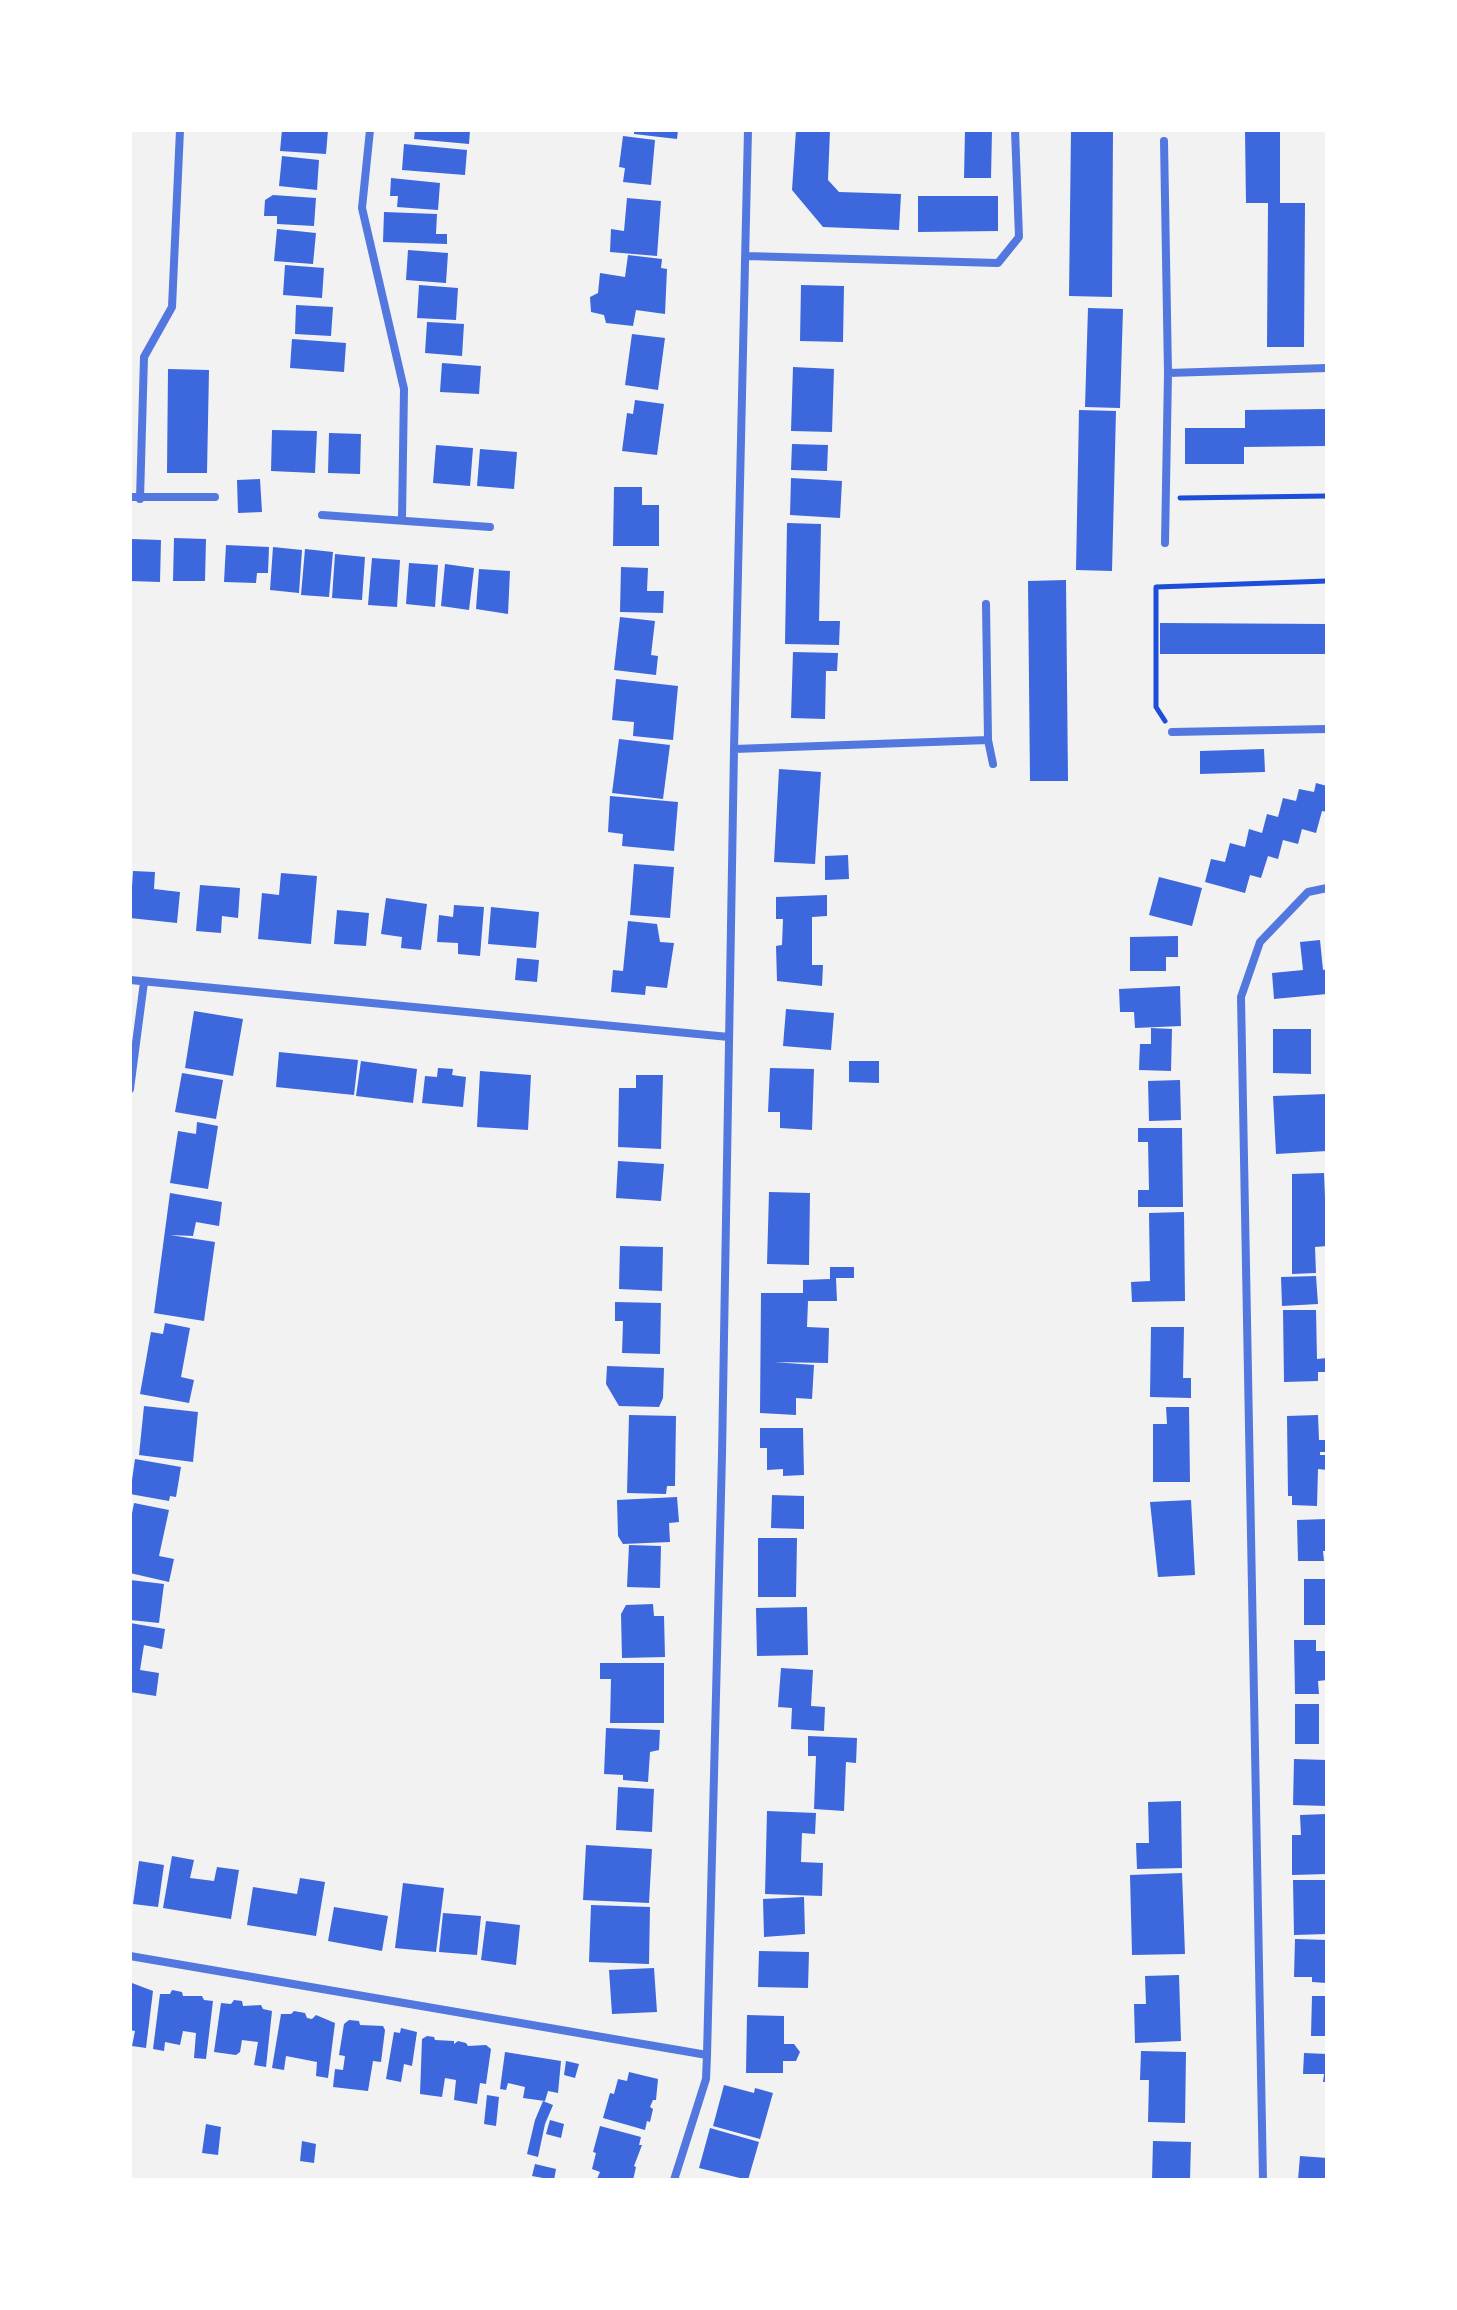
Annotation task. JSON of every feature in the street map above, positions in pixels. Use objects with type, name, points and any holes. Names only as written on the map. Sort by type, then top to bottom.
[{"type":"street","points":[[180,130],[172,307],[144,357],[135,498],[215,497]]},
{"type":"street","points":[[370,130],[362,208],[404,389],[402,519]]},
{"type":"street","points":[[674,2180],[706,2079],[707,2055],[722,1477],[748,130]]},
{"type":"street","points":[[746,256],[998,263],[1019,237],[1015,130]]},
{"type":"street","points":[[1164,141],[1168,373],[1165,543]]},
{"type":"street","points":[[1168,373],[1327,368]]},
{"type":"street","points":[[130,417],[141,417]]},
{"type":"street","points":[[322,515],[490,527]]},
{"type":"street","points":[[986,604],[988,740],[993,764]]},
{"type":"street","points":[[1172,732],[1327,729]]},
{"type":"street","points":[[734,749],[988,740]]},
{"type":"street","points":[[1263,2180],[1241,997],[1260,942],[1308,892],[1327,888]]},
{"type":"street","points":[[130,980],[729,1037]]},
{"type":"street","points":[[130,1089],[144,982]]},
{"type":"street","points":[[130,1956],[707,2055]]},
{"type":"path","points":[[1166,498],[1327,496]]},
{"type":"path","points":[[1172,732],[1156,707],[1156,587],[1327,581]]},
{"type":"building","points":[[282,130],[328,130],[326,154],[280,151]]},
{"type":"building","points":[[415,130],[470,130],[469,144],[414,139]]},
{"type":"building","points":[[634,130],[678,130],[677,139],[634,134]]},
{"type":"building","points":[[796,130],[830,130],[828,180],[839,192],[901,194],[899,230],[823,227],[792,190]]},
{"type":"building","points":[[965,130],[992,130],[991,178],[964,178]]},
{"type":"building","points":[[1071,130],[1113,130],[1112,297],[1069,296]]},
{"type":"building","points":[[1245,130],[1280,130],[1280,203],[1305,203],[1304,347],[1267,347],[1268,203],[1246,203]]},
{"type":"building","points":[[623,136],[655,140],[651,185],[623,182],[625,168],[619,167]]},
{"type":"building","points":[[404,144],[467,150],[465,175],[402,170]]},
{"type":"building","points":[[282,156],[319,160],[317,190],[279,186]]},
{"type":"building","points":[[391,178],[440,183],[438,210],[397,207],[398,196],[390,196]]},
{"type":"building","points":[[273,195],[316,198],[314,226],[277,224],[277,216],[264,216],[265,200]]},
{"type":"building","points":[[918,196],[998,196],[998,231],[918,232]]},
{"type":"building","points":[[627,198],[661,201],[657,256],[610,252],[611,229],[624,231]]},
{"type":"building","points":[[384,212],[437,214],[436,234],[447,234],[447,244],[383,242]]},
{"type":"building","points":[[277,229],[316,233],[313,264],[274,261]]},
{"type":"building","points":[[408,250],[448,253],[446,283],[406,280]]},
{"type":"building","points":[[628,255],[662,259],[661,268],[667,269],[665,314],[636,310],[633,326],[606,323],[604,315],[591,312],[590,297],[598,293],[600,273],[625,277]]},
{"type":"building","points":[[285,265],[324,268],[322,298],[283,295]]},
{"type":"building","points":[[419,285],[458,288],[456,320],[417,318]]},
{"type":"building","points":[[801,285],[844,286],[843,342],[800,341]]},
{"type":"building","points":[[296,305],[333,307],[331,336],[295,334]]},
{"type":"building","points":[[1088,308],[1123,309],[1120,408],[1085,407]]},
{"type":"building","points":[[427,322],[464,324],[462,356],[425,353]]},
{"type":"building","points":[[632,334],[665,338],[658,390],[625,385]]},
{"type":"building","points":[[292,339],[346,343],[344,372],[290,368]]},
{"type":"building","points":[[442,363],[481,366],[479,394],[440,392]]},
{"type":"building","points":[[793,367],[834,369],[832,432],[791,431]]},
{"type":"building","points":[[168,369],[209,370],[207,473],[167,473]]},
{"type":"building","points":[[635,400],[664,404],[657,455],[622,451],[627,413],[633,414]]},
{"type":"building","points":[[1327,409],[1327,446],[1244,447],[1244,464],[1185,464],[1185,428],[1245,428],[1245,410]]},
{"type":"building","points":[[1079,410],[1116,411],[1112,571],[1076,570]]},
{"type":"building","points":[[272,430],[317,431],[315,473],[271,471]]},
{"type":"building","points":[[329,433],[361,434],[360,474],[328,473]]},
{"type":"building","points":[[792,444],[828,445],[827,471],[791,470]]},
{"type":"building","points":[[436,445],[473,448],[470,486],[433,483]]},
{"type":"building","points":[[480,449],[517,452],[514,489],[477,486]]},
{"type":"building","points":[[791,478],[842,481],[840,518],[790,515]]},
{"type":"building","points":[[260,479],[262,512],[238,513],[237,480]]},
{"type":"building","points":[[614,487],[642,487],[642,505],[659,505],[659,546],[613,546]]},
{"type":"building","points":[[787,523],[821,524],[819,621],[840,621],[839,645],[785,644]]},
{"type":"building","points":[[174,538],[206,539],[205,581],[173,581]]},
{"type":"building","points":[[131,539],[161,540],[160,582],[130,581]]},
{"type":"building","points":[[226,545],[269,547],[268,573],[257,573],[256,583],[224,582]]},
{"type":"building","points":[[273,547],[302,550],[299,593],[270,590]]},
{"type":"building","points":[[305,549],[333,552],[329,597],[301,595]]},
{"type":"building","points":[[335,554],[365,557],[362,600],[332,598]]},
{"type":"building","points":[[372,558],[400,560],[397,607],[368,605]]},
{"type":"building","points":[[409,563],[438,565],[435,607],[406,604]]},
{"type":"building","points":[[445,564],[474,568],[469,610],[441,606]]},
{"type":"building","points":[[621,567],[648,568],[647,591],[664,591],[663,613],[620,612]]},
{"type":"building","points":[[479,569],[510,571],[508,614],[476,609]]},
{"type":"building","points":[[1066,580],[1068,781],[1030,781],[1028,581]]},
{"type":"building","points":[[620,617],[655,621],[651,655],[658,656],[656,675],[614,670]]},
{"type":"building","points":[[1160,623],[1327,624],[1327,654],[1160,654]]},
{"type":"building","points":[[793,652],[838,653],[837,671],[826,671],[825,719],[791,718]]},
{"type":"building","points":[[616,679],[678,686],[673,740],[633,736],[634,722],[612,720]]},
{"type":"building","points":[[619,739],[670,745],[663,799],[612,793]]},
{"type":"building","points":[[1264,749],[1265,772],[1200,774],[1200,751]]},
{"type":"building","points":[[779,769],[821,772],[815,864],[774,862]]},
{"type":"building","points":[[1316,783],[1327,786],[1327,812],[1322,811],[1316,833],[1302,829],[1298,844],[1283,840],[1278,859],[1268,856],[1261,878],[1250,875],[1245,893],[1205,882],[1211,859],[1225,862],[1230,843],[1245,847],[1249,829],[1262,833],[1267,814],[1278,817],[1283,798],[1296,801],[1299,789],[1314,792]]},
{"type":"building","points":[[610,796],[678,802],[674,851],[622,846],[623,834],[608,832]]},
{"type":"building","points":[[848,855],[849,879],[825,880],[825,856]]},
{"type":"building","points":[[634,864],[674,867],[670,918],[630,915]]},
{"type":"building","points":[[133,871],[155,872],[154,889],[180,892],[177,923],[130,918]]},
{"type":"building","points":[[281,873],[317,876],[311,944],[258,939],[262,893],[279,895]]},
{"type":"building","points":[[1159,877],[1202,888],[1192,926],[1149,915]]},
{"type":"building","points":[[200,885],[240,888],[238,918],[222,916],[221,933],[196,931]]},
{"type":"building","points":[[827,895],[827,916],[812,917],[812,965],[823,965],[822,986],[777,981],[776,946],[782,945],[783,919],[776,919],[776,897]]},
{"type":"building","points":[[386,898],[427,904],[421,950],[401,948],[402,937],[381,934]]},
{"type":"building","points":[[454,905],[484,907],[480,956],[458,954],[458,943],[437,942],[439,915],[453,917]]},
{"type":"building","points":[[491,907],[539,912],[536,948],[488,944]]},
{"type":"building","points":[[337,910],[369,913],[366,946],[334,944]]},
{"type":"building","points":[[628,921],[657,924],[660,942],[674,943],[667,988],[646,986],[645,995],[611,992],[613,970],[623,971]]},
{"type":"building","points":[[1178,936],[1178,957],[1166,957],[1166,971],[1130,971],[1130,937]]},
{"type":"building","points":[[1320,940],[1323,970],[1327,969],[1327,994],[1274,999],[1272,973],[1303,970],[1300,942]]},
{"type":"building","points":[[517,958],[539,960],[537,982],[515,980]]},
{"type":"building","points":[[1180,986],[1181,1026],[1135,1028],[1134,1012],[1120,1012],[1119,989]]},
{"type":"building","points":[[786,1009],[834,1013],[831,1050],[783,1046]]},
{"type":"building","points":[[194,1011],[243,1019],[233,1076],[185,1068]]},
{"type":"building","points":[[1151,1028],[1172,1029],[1171,1071],[1139,1070],[1140,1044],[1151,1044]]},
{"type":"building","points":[[1273,1029],[1311,1029],[1311,1074],[1273,1073]]},
{"type":"building","points":[[279,1052],[358,1060],[354,1095],[276,1087]]},
{"type":"building","points":[[361,1061],[417,1069],[413,1103],[356,1096]]},
{"type":"building","points":[[849,1061],[879,1061],[879,1083],[849,1082]]},
{"type":"building","points":[[438,1068],[453,1069],[452,1075],[466,1077],[463,1107],[422,1103],[425,1076],[437,1077]]},
{"type":"building","points":[[770,1068],[814,1069],[812,1130],[780,1128],[780,1112],[768,1112]]},
{"type":"building","points":[[480,1071],[531,1075],[528,1130],[477,1127]]},
{"type":"building","points":[[182,1073],[223,1080],[216,1119],[175,1112]]},
{"type":"building","points":[[636,1075],[663,1075],[661,1149],[618,1147],[619,1088],[636,1088]]},
{"type":"building","points":[[1180,1080],[1181,1120],[1149,1121],[1148,1081]]},
{"type":"building","points":[[1327,1094],[1327,1151],[1276,1154],[1273,1096]]},
{"type":"building","points":[[197,1122],[218,1126],[208,1189],[170,1183],[178,1131],[196,1134]]},
{"type":"building","points":[[1138,1128],[1182,1128],[1183,1207],[1138,1207],[1138,1190],[1149,1190],[1148,1142],[1138,1142]]},
{"type":"building","points":[[618,1161],[664,1164],[661,1201],[616,1198]]},
{"type":"building","points":[[1324,1173],[1327,1246],[1315,1247],[1316,1273],[1292,1274],[1292,1174]]},
{"type":"building","points":[[769,1192],[810,1193],[809,1265],[767,1264]]},
{"type":"building","points":[[170,1193],[222,1202],[219,1226],[196,1222],[193,1236],[170,1235],[215,1242],[204,1321],[154,1313]]},
{"type":"building","points":[[1184,1212],[1185,1301],[1132,1302],[1131,1282],[1150,1281],[1149,1213]]},
{"type":"building","points":[[620,1246],[663,1247],[662,1291],[619,1289]]},
{"type":"building","points":[[830,1267],[854,1267],[854,1278],[836,1278],[837,1301],[808,1301],[807,1327],[829,1328],[828,1363],[774,1362],[814,1365],[812,1399],[796,1398],[796,1415],[760,1413],[761,1293],[803,1293],[803,1280],[830,1279]]},
{"type":"building","points":[[1316,1276],[1318,1304],[1282,1306],[1281,1277]]},
{"type":"building","points":[[615,1302],[661,1303],[660,1354],[622,1353],[623,1321],[615,1321]]},
{"type":"building","points":[[1283,1310],[1316,1310],[1317,1359],[1327,1358],[1327,1372],[1318,1372],[1318,1381],[1284,1382]]},
{"type":"building","points":[[165,1323],[190,1328],[181,1377],[194,1380],[189,1403],[140,1394],[151,1332],[163,1334]]},
{"type":"building","points":[[1151,1327],[1184,1327],[1183,1378],[1191,1378],[1191,1398],[1150,1397]]},
{"type":"building","points":[[607,1366],[664,1368],[663,1398],[659,1407],[619,1406],[606,1384]]},
{"type":"building","points":[[144,1406],[198,1412],[193,1462],[139,1455]]},
{"type":"building","points":[[1166,1407],[1189,1407],[1190,1482],[1153,1482],[1153,1424],[1167,1424]]},
{"type":"building","points":[[629,1415],[676,1416],[675,1486],[667,1486],[666,1494],[627,1493]]},
{"type":"building","points":[[1318,1415],[1319,1440],[1327,1440],[1327,1452],[1320,1452],[1320,1455],[1327,1455],[1327,1470],[1318,1469],[1317,1506],[1292,1505],[1292,1496],[1288,1496],[1287,1416]]},
{"type":"building","points":[[760,1428],[803,1428],[804,1475],[783,1476],[783,1469],[767,1470],[767,1448],[760,1448]]},
{"type":"building","points":[[135,1459],[181,1467],[176,1497],[170,1496],[169,1501],[130,1494]]},
{"type":"building","points":[[772,1495],[804,1496],[804,1529],[771,1528]]},
{"type":"building","points":[[677,1497],[679,1522],[669,1523],[670,1542],[623,1544],[618,1536],[617,1500]]},
{"type":"building","points":[[1191,1500],[1195,1575],[1158,1577],[1150,1502]]},
{"type":"building","points":[[134,1503],[169,1510],[159,1556],[174,1559],[169,1582],[130,1573],[130,1524]]},
{"type":"building","points":[[1327,1519],[1324,1561],[1298,1561],[1297,1520]]},
{"type":"building","points":[[758,1538],[797,1538],[796,1597],[758,1597]]},
{"type":"building","points":[[629,1545],[661,1546],[660,1588],[627,1587]]},
{"type":"building","points":[[1304,1579],[1327,1579],[1327,1625],[1304,1625]]},
{"type":"building","points":[[130,1580],[164,1584],[159,1623],[130,1620]]},
{"type":"building","points":[[653,1604],[654,1616],[664,1616],[665,1657],[622,1658],[621,1614],[626,1605]]},
{"type":"building","points":[[807,1607],[808,1655],[757,1656],[756,1608]]},
{"type":"building","points":[[130,1623],[165,1629],[162,1649],[144,1645],[140,1670],[159,1673],[156,1696],[130,1692]]},
{"type":"building","points":[[1294,1640],[1316,1640],[1316,1651],[1327,1651],[1327,1680],[1318,1681],[1319,1694],[1295,1694]]},
{"type":"building","points":[[600,1663],[664,1663],[664,1723],[610,1723],[611,1679],[600,1679]]},
{"type":"building","points":[[781,1668],[813,1670],[811,1706],[825,1707],[824,1731],[791,1729],[792,1708],[778,1707]]},
{"type":"building","points":[[1295,1704],[1319,1704],[1319,1744],[1295,1744]]},
{"type":"building","points":[[606,1728],[660,1730],[659,1750],[650,1752],[648,1782],[623,1780],[623,1775],[604,1774]]},
{"type":"building","points":[[808,1736],[857,1738],[856,1763],[846,1762],[844,1811],[814,1809],[816,1756],[808,1756]]},
{"type":"building","points":[[1294,1759],[1327,1760],[1327,1806],[1293,1805]]},
{"type":"building","points":[[618,1787],[654,1789],[652,1832],[616,1830]]},
{"type":"building","points":[[1181,1801],[1182,1868],[1137,1869],[1136,1843],[1149,1843],[1148,1802]]},
{"type":"building","points":[[767,1811],[816,1813],[815,1834],[802,1833],[801,1862],[823,1863],[822,1896],[765,1894]]},
{"type":"building","points":[[1327,1814],[1327,1874],[1292,1875],[1292,1835],[1301,1835],[1300,1815]]},
{"type":"building","points":[[586,1845],[652,1849],[649,1903],[583,1900]]},
{"type":"building","points":[[172,1856],[194,1860],[190,1878],[214,1881],[217,1867],[239,1870],[231,1919],[163,1908]]},
{"type":"building","points":[[139,1861],[164,1865],[158,1907],[133,1904]]},
{"type":"building","points":[[1182,1873],[1185,1954],[1132,1955],[1130,1875]]},
{"type":"building","points":[[300,1878],[325,1882],[316,1936],[247,1925],[253,1887],[297,1894]]},
{"type":"building","points":[[1293,1880],[1327,1880],[1327,1934],[1294,1935]]},
{"type":"building","points":[[403,1883],[444,1888],[436,1952],[395,1948]]},
{"type":"building","points":[[804,1897],[805,1934],[764,1937],[763,1899]]},
{"type":"building","points":[[591,1905],[650,1907],[649,1964],[589,1962]]},
{"type":"building","points":[[334,1907],[388,1916],[382,1951],[328,1941]]},
{"type":"building","points":[[443,1913],[481,1916],[477,1955],[439,1952]]},
{"type":"building","points":[[486,1921],[520,1925],[516,1965],[481,1960]]},
{"type":"building","points":[[1295,1939],[1327,1940],[1327,1983],[1312,1982],[1312,1977],[1294,1977]]},
{"type":"building","points":[[759,1951],[809,1952],[808,1988],[758,1987]]},
{"type":"building","points":[[654,1968],[657,2012],[612,2014],[609,1970]]},
{"type":"building","points":[[1179,1975],[1181,2041],[1135,2043],[1134,2004],[1146,2004],[1145,1976]]},
{"type":"building","points":[[132,1983],[153,1991],[146,2048],[132,2046],[135,2031],[130,2030]]},
{"type":"building","points":[[172,1990],[182,1992],[183,1996],[202,1996],[204,2000],[213,2001],[206,2059],[194,2058],[196,2033],[183,2031],[180,2045],[165,2042],[164,2051],[153,2049],[160,1994],[170,1994]]},
{"type":"building","points":[[1312,1996],[1327,1996],[1327,2036],[1311,2036]]},
{"type":"building","points":[[234,2000],[242,2001],[243,2006],[261,2005],[263,2009],[272,2011],[266,2067],[254,2065],[258,2042],[242,2040],[240,2052],[236,2055],[214,2052],[221,2003],[231,2004]]},
{"type":"building","points":[[294,2011],[305,2013],[307,2018],[312,2019],[316,2015],[335,2023],[328,2078],[316,2076],[317,2062],[286,2056],[284,2070],[272,2068],[281,2014]]},
{"type":"building","points":[[747,2015],[784,2016],[784,2044],[794,2044],[800,2052],[796,2061],[783,2061],[783,2073],[746,2073]]},
{"type":"building","points":[[349,2020],[359,2021],[360,2025],[383,2026],[385,2030],[381,2062],[373,2061],[368,2091],[333,2087],[335,2069],[343,2070],[345,2056],[339,2055],[344,2024]]},
{"type":"building","points":[[401,2028],[417,2032],[412,2066],[404,2064],[401,2082],[386,2079],[394,2032],[400,2033]]},
{"type":"building","points":[[427,2036],[435,2040],[454,2041],[454,2044],[458,2041],[468,2046],[486,2045],[491,2049],[486,2084],[480,2083],[477,2104],[454,2100],[456,2080],[445,2078],[442,2097],[420,2094],[422,2039]]},
{"type":"building","points":[[1141,2051],[1186,2052],[1185,2123],[1148,2122],[1149,2080],[1140,2080]]},
{"type":"building","points":[[505,2052],[561,2061],[558,2093],[548,2091],[545,2101],[523,2098],[525,2087],[508,2083],[506,2090],[500,2089]]},
{"type":"building","points":[[1304,2053],[1327,2054],[1327,2082],[1323,2082],[1324,2074],[1303,2074]]},
{"type":"building","points":[[566,2061],[579,2064],[575,2078],[564,2075]]},
{"type":"building","points":[[629,2072],[658,2079],[656,2100],[650,2107],[653,2109],[645,2130],[603,2118],[610,2093],[614,2094],[618,2079],[627,2081]]},
{"type":"building","points":[[724,2085],[754,2093],[755,2088],[773,2093],[760,2139],[713,2126]]},
{"type":"building","points":[[487,2095],[499,2097],[496,2126],[484,2124]]},
{"type":"building","points":[[543,2101],[553,2105],[545,2124],[538,2157],[527,2154]]},
{"type":"building","points":[[550,2120],[564,2124],[561,2138],[546,2134]]},
{"type":"building","points":[[206,2124],[221,2127],[218,2155],[202,2153]]},
{"type":"building","points":[[600,2126],[641,2137],[639,2145],[642,2145],[634,2166],[633,2180],[597,2179],[600,2172],[592,2169]]},
{"type":"building","points":[[710,2128],[759,2142],[748,2180],[699,2168]]},
{"type":"building","points":[[302,2141],[316,2144],[314,2163],[300,2161]]},
{"type":"building","points":[[1153,2141],[1191,2142],[1190,2180],[1152,2180]]},
{"type":"building","points":[[1300,2156],[1327,2158],[1327,2180],[1298,2180]]},
{"type":"building","points":[[535,2164],[556,2169],[554,2180],[532,2176]]}]
